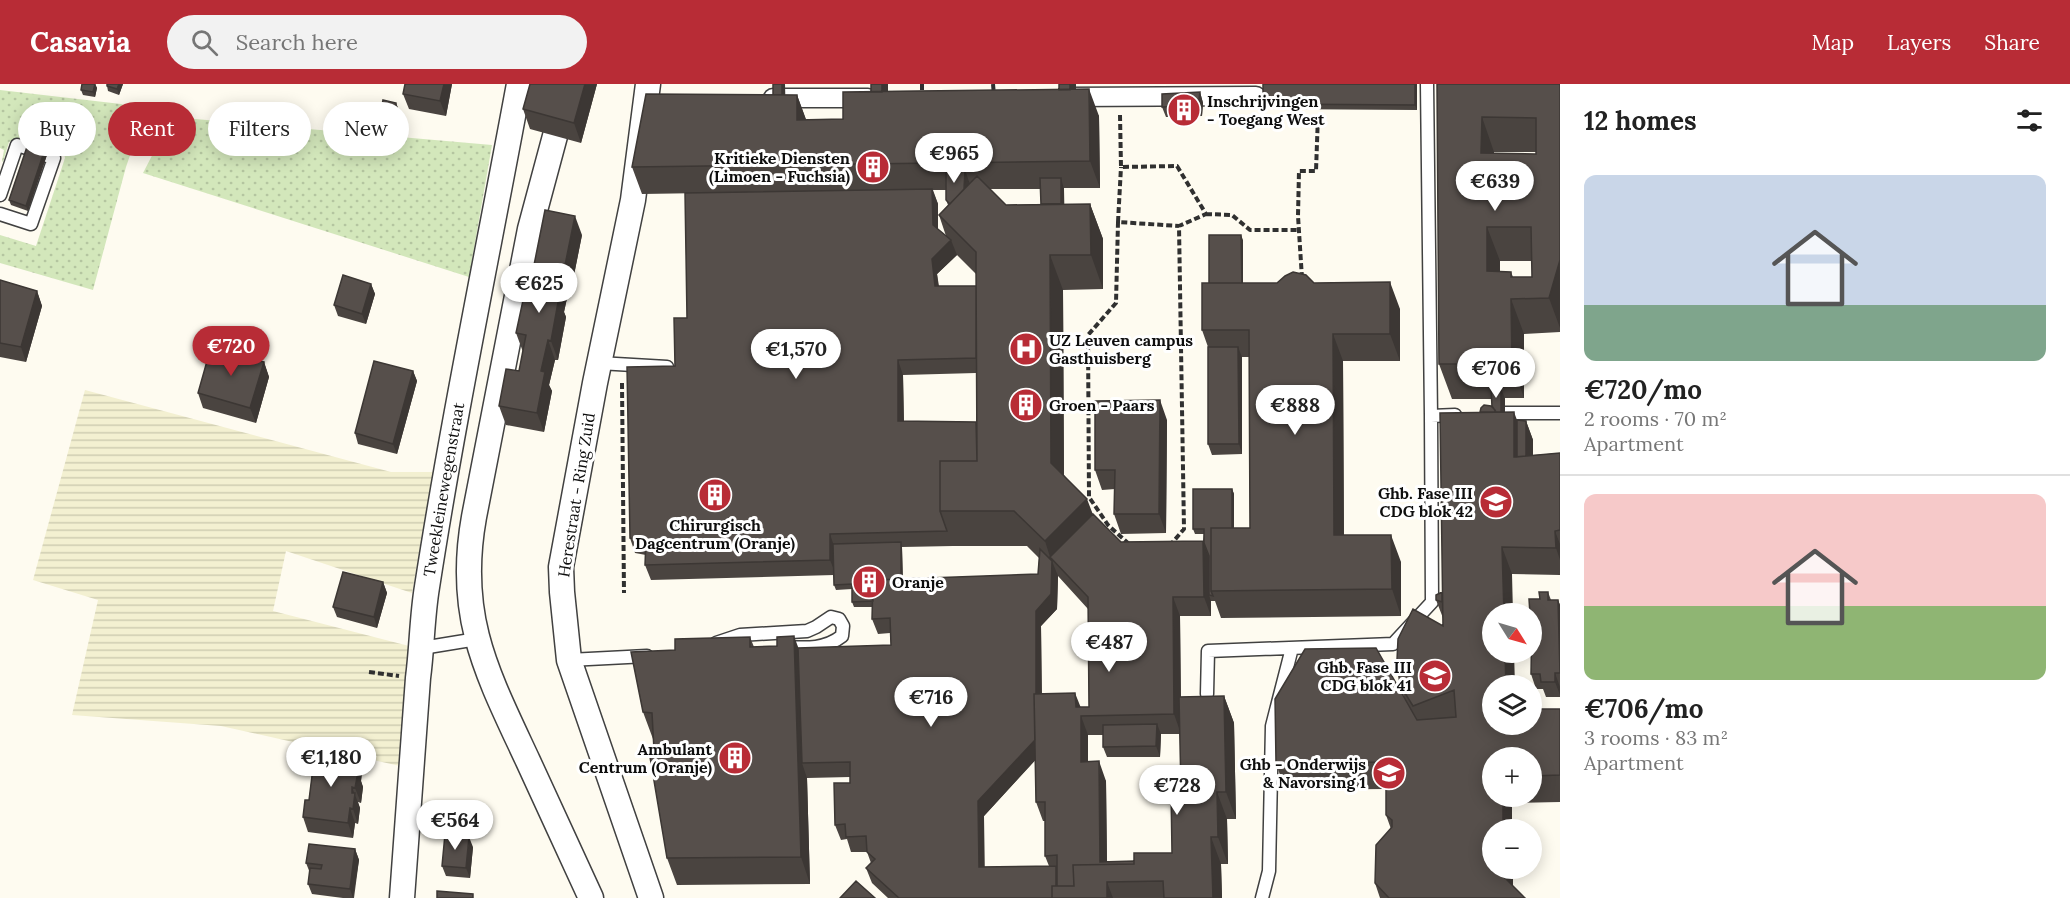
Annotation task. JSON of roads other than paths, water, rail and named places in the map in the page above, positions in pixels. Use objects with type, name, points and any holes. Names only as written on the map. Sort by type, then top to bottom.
[{"type":"street","name":"Tweekleinewegenstraat","points":[[402,898],[426,590],[519,84]]},
{"type":"street","points":[[569,84],[530,229],[471,534],[468,581],[469,600],[477,639],[493,685],[591,898]]},
{"type":"street","name":"Herestraat - Ring Zuid","points":[[648,84],[633,200],[599,363],[561,567],[569,660],[651,898]]},
{"type":"street","points":[[768,98],[825,91],[881,98]]},
{"type":"street","points":[[1052,97],[1256,96]]},
{"type":"lane","points":[[1207,694],[1208,651],[1393,644],[1432,602],[1431,92]]},
{"type":"lane","points":[[16,190],[2,191],[18,145]]},
{"type":"lane","points":[[0,214],[31,224],[41,183],[54,158],[47,156]]},
{"type":"lane","points":[[13,159],[25,163]]},
{"type":"lane","points":[[8,171],[21,176]]},
{"type":"lane","points":[[599,363],[680,368]]},
{"type":"lane","points":[[1504,413],[1560,413]]},
{"type":"lane","points":[[1431,416],[1463,415]]},
{"type":"lane","points":[[737,649],[703,649],[740,634],[807,631],[831,617],[838,619],[843,626],[842,636],[826,646],[819,648],[771,647]]},
{"type":"lane","points":[[422,648],[477,639]]},
{"type":"lane","points":[[1262,898],[1269,871],[1272,726],[1292,648]]},
{"type":"lane","points":[[569,660],[662,654]]},
{"type":"place","name":"Inschrijvingen - Toegang West","points":[[1184,110]]},
{"type":"place","name":"Kritieke Diensten (Limoen - Fuchsia)","points":[[873,167]]},
{"type":"place","name":"UZ Leuven campus Gasthuisberg","points":[[1026,349]]},
{"type":"place","name":"Groen - Paars","points":[[1026,405]]},
{"type":"place","name":"Chirurgisch Dagcentrum (Oranje)","points":[[715,495]]},
{"type":"place","name":"Ghb. Fase III CDG blok 42","points":[[1496,502]]},
{"type":"place","name":"Oranje","points":[[869,582]]},
{"type":"place","name":"Ghb. Fase III CDG blok 41","points":[[1435,676]]},
{"type":"place","name":"Ambulant Centrum (Oranje)","points":[[735,758]]},
{"type":"place","name":"Ghb - Onderwijs & Navorsing 1","points":[[1389,773]]}]
